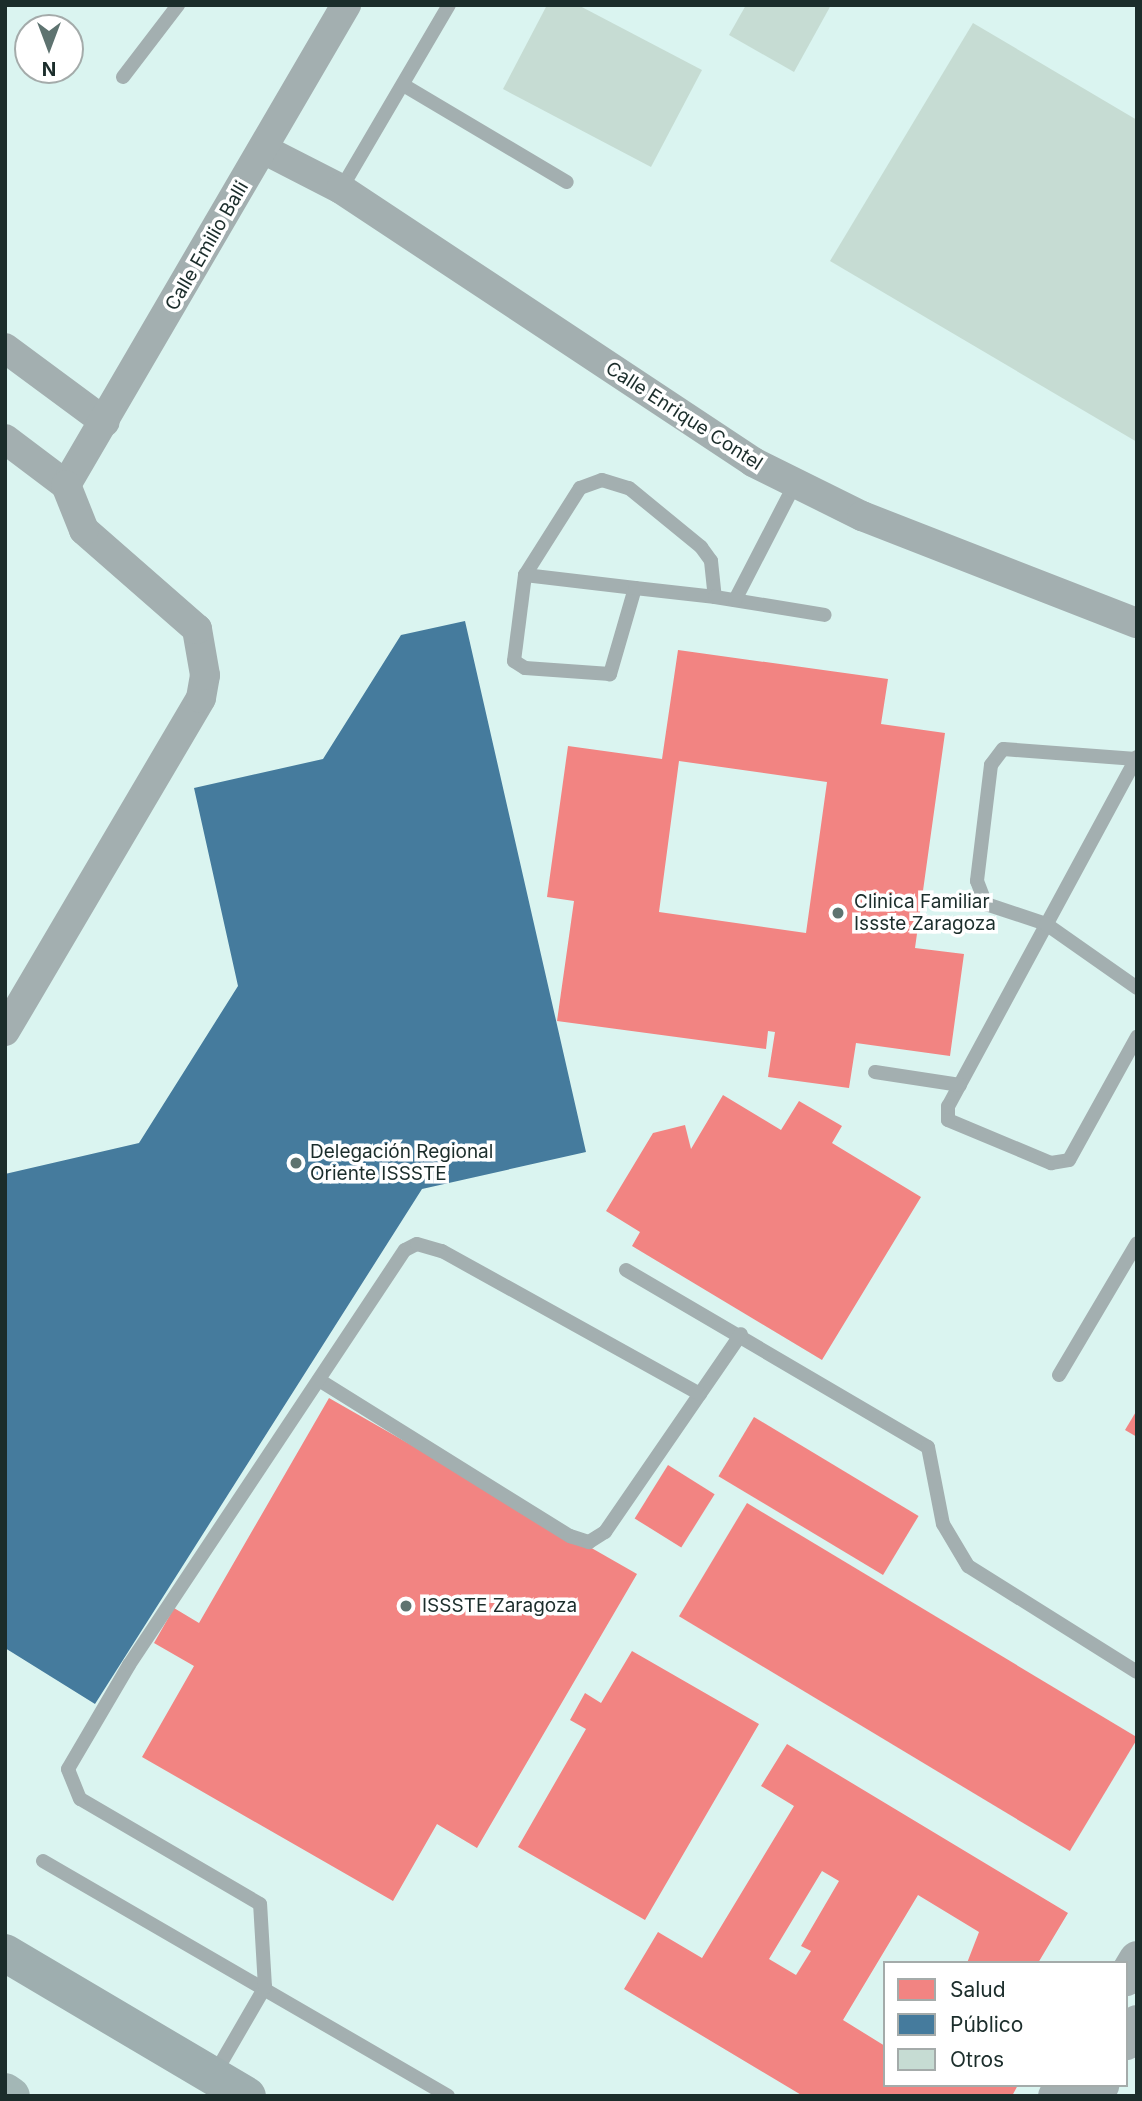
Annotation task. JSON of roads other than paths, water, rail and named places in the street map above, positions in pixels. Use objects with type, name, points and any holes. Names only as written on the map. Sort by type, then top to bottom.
[{"type":"highway","points":[[5,2092],[11,2096]]},
{"type":"main road","points":[[5,1952],[247,2096]]},
{"type":"street","name":"Calle Emilio Balli","points":[[66,485],[346,5]]},
{"type":"street","name":"Calle Enrique Contel","points":[[263,149],[341,189],[795,484],[1137,623]]},
{"type":"street","points":[[5,348],[105,422]]},
{"type":"street","points":[[5,439],[66,485],[84,530],[197,629],[205,675],[201,698],[5,1031]]},
{"type":"lane","points":[[123,77],[178,5]]},
{"type":"lane","points":[[341,189],[405,86],[449,5]]},
{"type":"lane","points":[[405,86],[567,182]]},
{"type":"lane","points":[[635,588],[614,670],[598,677],[525,668],[514,661],[525,575],[580,488],[602,480],[629,488],[701,547],[710,561],[715,597]]},
{"type":"lane","points":[[735,600],[795,484]]},
{"type":"lane","points":[[525,575],[715,597],[825,615]]},
{"type":"lane","points":[[1137,988],[1046,924],[993,908],[978,890],[995,755],[1013,747],[1136,758],[1046,924],[960,1084],[947,1114],[953,1126],[1060,1164],[1076,1154],[1137,1037]]},
{"type":"lane","points":[[875,1072],[960,1084]]},
{"type":"lane","points":[[1059,1375],[1137,1243]]},
{"type":"lane","points":[[213,2076],[265,1987],[260,1904],[80,1799],[67,1779],[130,1665],[405,1250],[417,1244],[700,1394]]},
{"type":"lane","points":[[626,1270],[741,1334],[928,1447],[943,1524],[968,1566],[1137,1672]]},
{"type":"lane","points":[[319,1380],[570,1536],[589,1542],[604,1532],[741,1334]]},
{"type":"lane","points":[[43,1861],[265,1987],[448,2096]]},
{"type":"place","name":"Clinica Familiar Issste Zaragoza","points":[[838,913]]},
{"type":"place","name":"Delegación Regional Oriente ISSSTE","points":[[296,1163]]},
{"type":"place","name":"ISSSTE Zaragoza","points":[[406,1606]]}]
